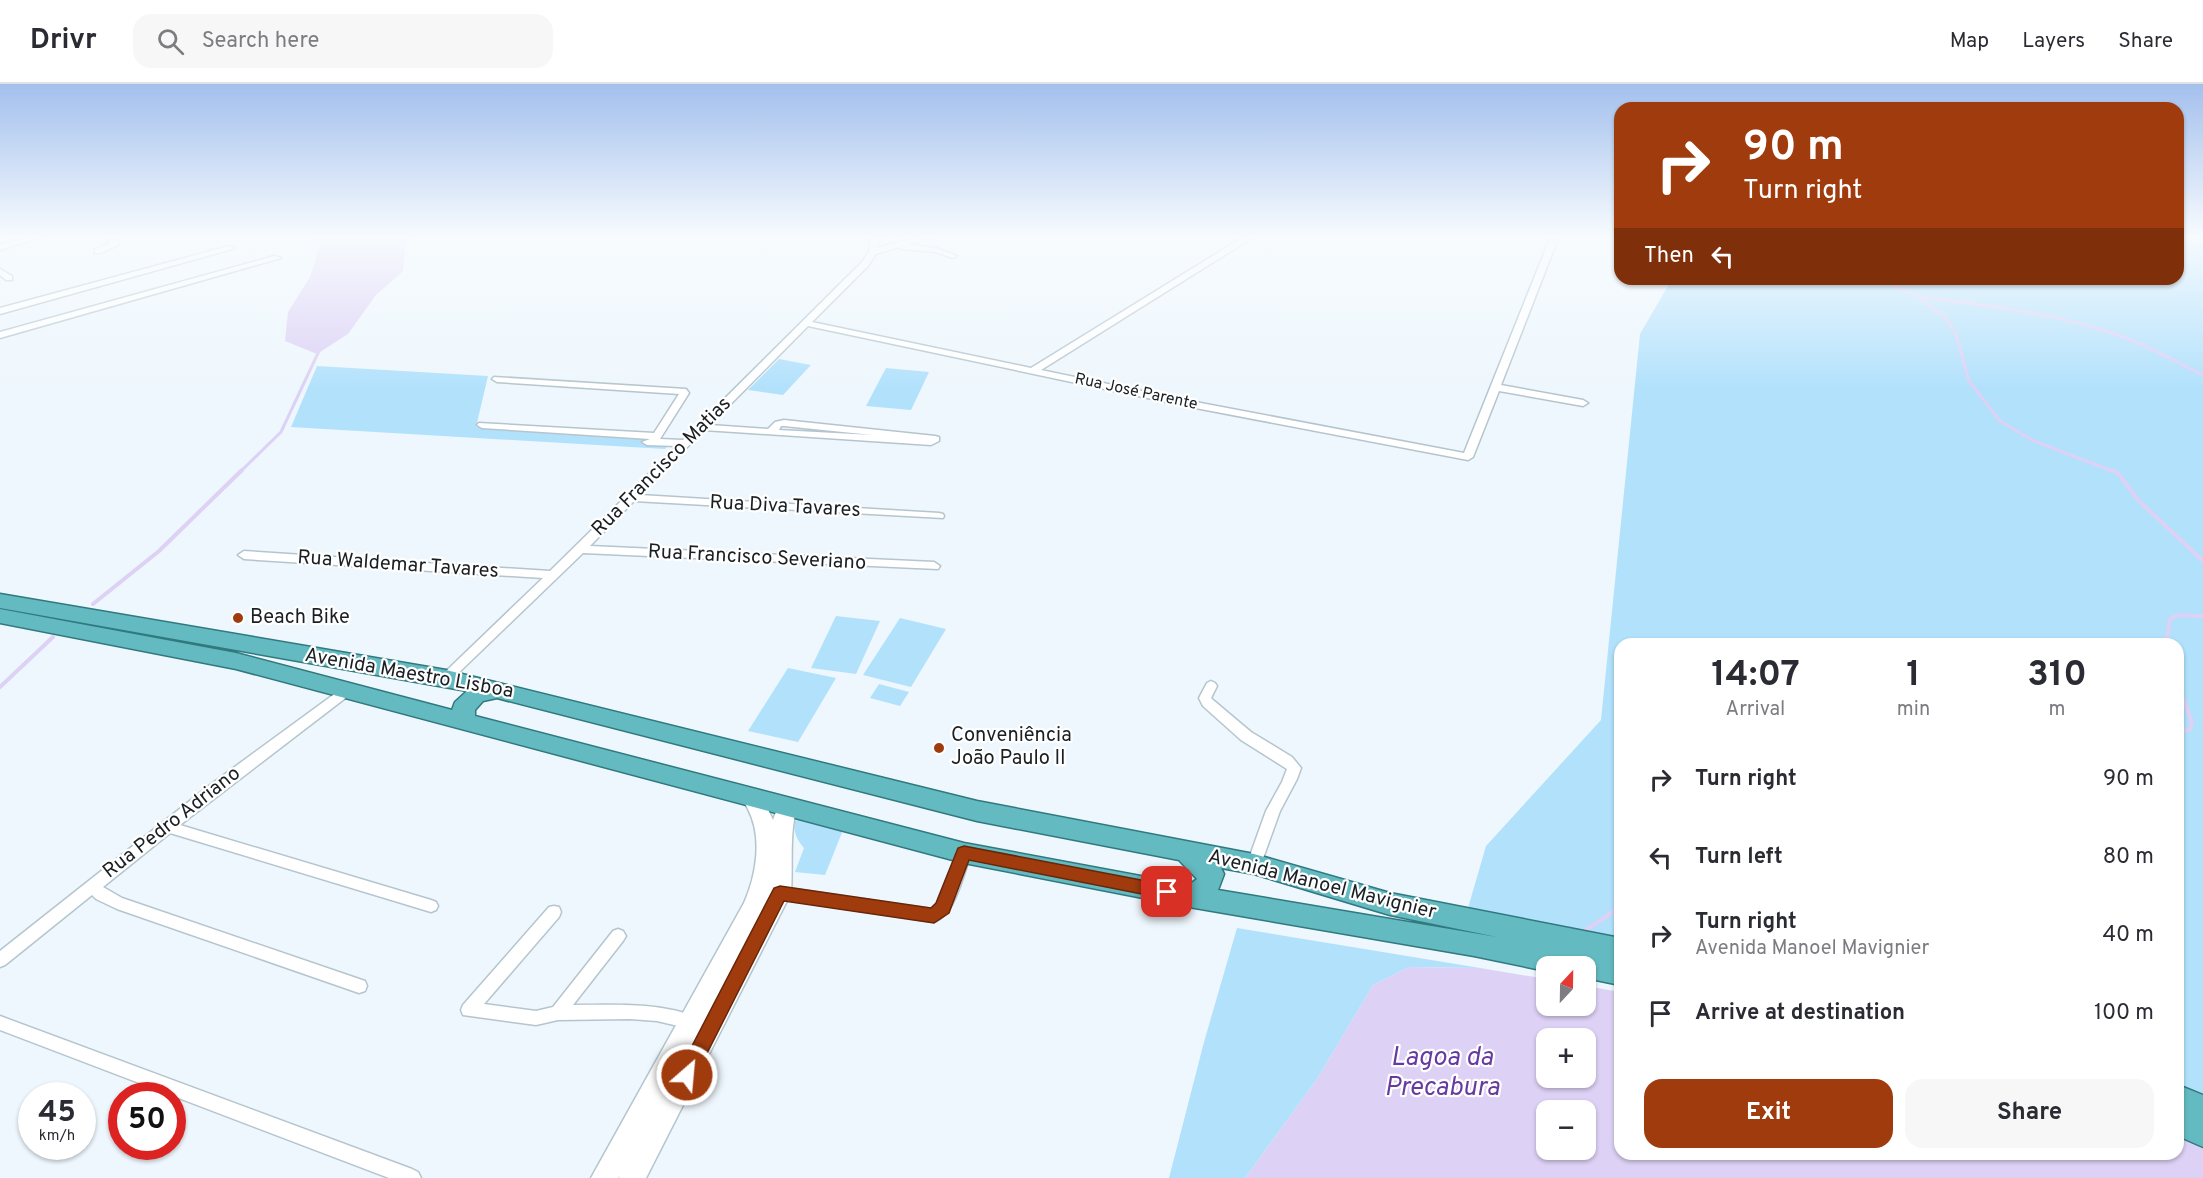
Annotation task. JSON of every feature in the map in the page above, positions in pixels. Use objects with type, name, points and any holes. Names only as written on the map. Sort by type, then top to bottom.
[{"type":"highway","name":"Avenida Maestro Lisboa","points":[[0,601],[446,678],[813,770]]},
{"type":"highway","name":"Avenida Maestro Lisboa","points":[[0,616],[199,652],[787,807]]},
{"type":"highway","points":[[465,721],[463,708],[472,698],[484,692],[501,690]]},
{"type":"highway","name":"Avenida Manoel Mavignier","points":[[813,770],[977,811],[1254,864],[1390,904],[1473,933],[1564,956]]},
{"type":"highway","name":"Avenida Manoel Mavignier","points":[[787,807],[964,853],[1190,896],[1473,933]]},
{"type":"highway","points":[[1188,852],[1211,874],[1208,886],[1203,891],[1190,896]]},
{"type":"highway","name":"Avenida Manoel Mavignier","points":[[1596,964],[1614,954]]},
{"type":"highway","points":[[2184,1102],[2203,1110]]},
{"type":"highway","points":[[2184,1123],[2203,1132]]},
{"type":"main road","points":[[632,1178],[765,878],[768,858],[762,817],[759,806],[752,797]]},
{"type":"main road","points":[[604,1178],[780,893],[783,856],[782,823],[787,807]]},
{"type":"street","points":[[0,311],[88,287]]},
{"type":"street","points":[[0,335],[172,287]]},
{"type":"street","name":"Rua Francisco Matias","points":[[446,678],[580,549],[842,287]]},
{"type":"street","points":[[1034,370],[1168,287]]},
{"type":"street","points":[[1535,287],[1495,387],[1583,403]]},
{"type":"street","name":"Rua José Parente","points":[[806,323],[1185,403],[1467,457],[1495,387]]},
{"type":"street","points":[[497,379],[683,391],[684,393],[655,439]]},
{"type":"street","points":[[701,427],[771,432],[931,442],[935,439],[784,423],[778,424],[771,432]]},
{"type":"street","points":[[482,425],[685,443]]},
{"type":"street","points":[[575,438],[655,439]]},
{"type":"street","name":"Rua Diva Tavares","points":[[631,498],[939,516]]},
{"type":"street","name":"Rua Francisco Severiano","points":[[580,549],[934,566]]},
{"type":"street","name":"Rua Waldemar Tavares","points":[[244,555],[553,575]]},
{"type":"street","points":[[1210,686],[1205,698],[1208,703],[1246,736],[1287,761],[1294,768],[1293,775],[1284,787],[1273,811],[1254,864]]},
{"type":"street","name":"Rua Pedro Adriano","points":[[0,960],[169,825],[348,690]]},
{"type":"street","points":[[169,825],[178,830],[431,906]]},
{"type":"street","points":[[780,893],[934,916],[943,908],[964,853]]},
{"type":"street","points":[[92,886],[101,895],[117,903],[359,986]]},
{"type":"street","points":[[554,912],[469,1010],[536,1018],[558,1013],[657,1014],[701,1024]]},
{"type":"street","points":[[558,1013],[618,936]]},
{"type":"street","points":[[0,1023],[412,1178]]},
{"type":"shaded area","points":[[1667,287],[2203,287],[2203,1096],[2184,1087],[2184,638],[1614,638],[1614,938],[1468,908],[1486,846],[1601,720],[1640,334]]},
{"type":"shaded area","points":[[779,359],[811,365],[783,395],[748,390]]},
{"type":"shaded area","points":[[317,366],[488,376],[476,427],[674,439],[665,449],[291,427]]},
{"type":"shaded area","points":[[886,368],[929,372],[911,410],[866,406]]},
{"type":"shaded area","points":[[836,616],[880,621],[856,674],[811,668]]},
{"type":"shaded area","points":[[900,618],[946,629],[911,687],[863,675]]},
{"type":"shaded area","points":[[788,668],[836,678],[798,742],[748,731]]},
{"type":"shaded area","points":[[879,684],[909,692],[900,706],[870,698]]},
{"type":"shaded area","points":[[804,818],[843,830],[825,875],[795,872],[804,848],[796,836],[795,821]]},
{"type":"shaded area","points":[[1237,928],[1480,968],[1409,967],[1373,985],[1317,1079],[1245,1178],[1169,1178],[1204,1042]]},
{"type":"water","points":[[304,287],[385,287],[376,295],[348,334],[317,354],[285,341],[288,312]]},
{"type":"water","name":"Lagoa da Precabura","points":[[1409,967],[1480,968],[1536,977],[1536,1016],[1596,1016],[1596,988],[1614,991],[1614,1160],[2184,1160],[2184,1139],[2203,1149],[2203,1178],[1245,1178],[1317,1079],[1373,985]]},
{"type":"waterway","points":[[1897,287],[1916,296],[1945,317],[1956,334],[1969,381],[2000,421],[2034,441],[2115,472]]},
{"type":"waterway","points":[[1920,297],[2067,320],[2138,343],[2203,375]]},
{"type":"waterway","points":[[240,472],[281,432],[319,351]]},
{"type":"waterway","points":[[93,604],[159,551],[242,470]]},
{"type":"waterway","points":[[2111,470],[2118,473],[2138,500],[2203,561]]},
{"type":"waterway","points":[[2167,638],[2170,619],[2178,615],[2203,616]]},
{"type":"waterway","points":[[0,687],[53,637]]},
{"type":"waterway","points":[[2184,701],[2192,722],[2190,729],[2184,731]]},
{"type":"waterway","points":[[1580,934],[1614,911]]},
{"type":"place","name":"Beach Bike","points":[[238,618]]},
{"type":"place","name":"Conveniência João Paulo II","points":[[939,748]]},
{"type":"route","points":[[687,1075],[780,893],[934,916],[943,908],[964,853],[1167,892]]}]
